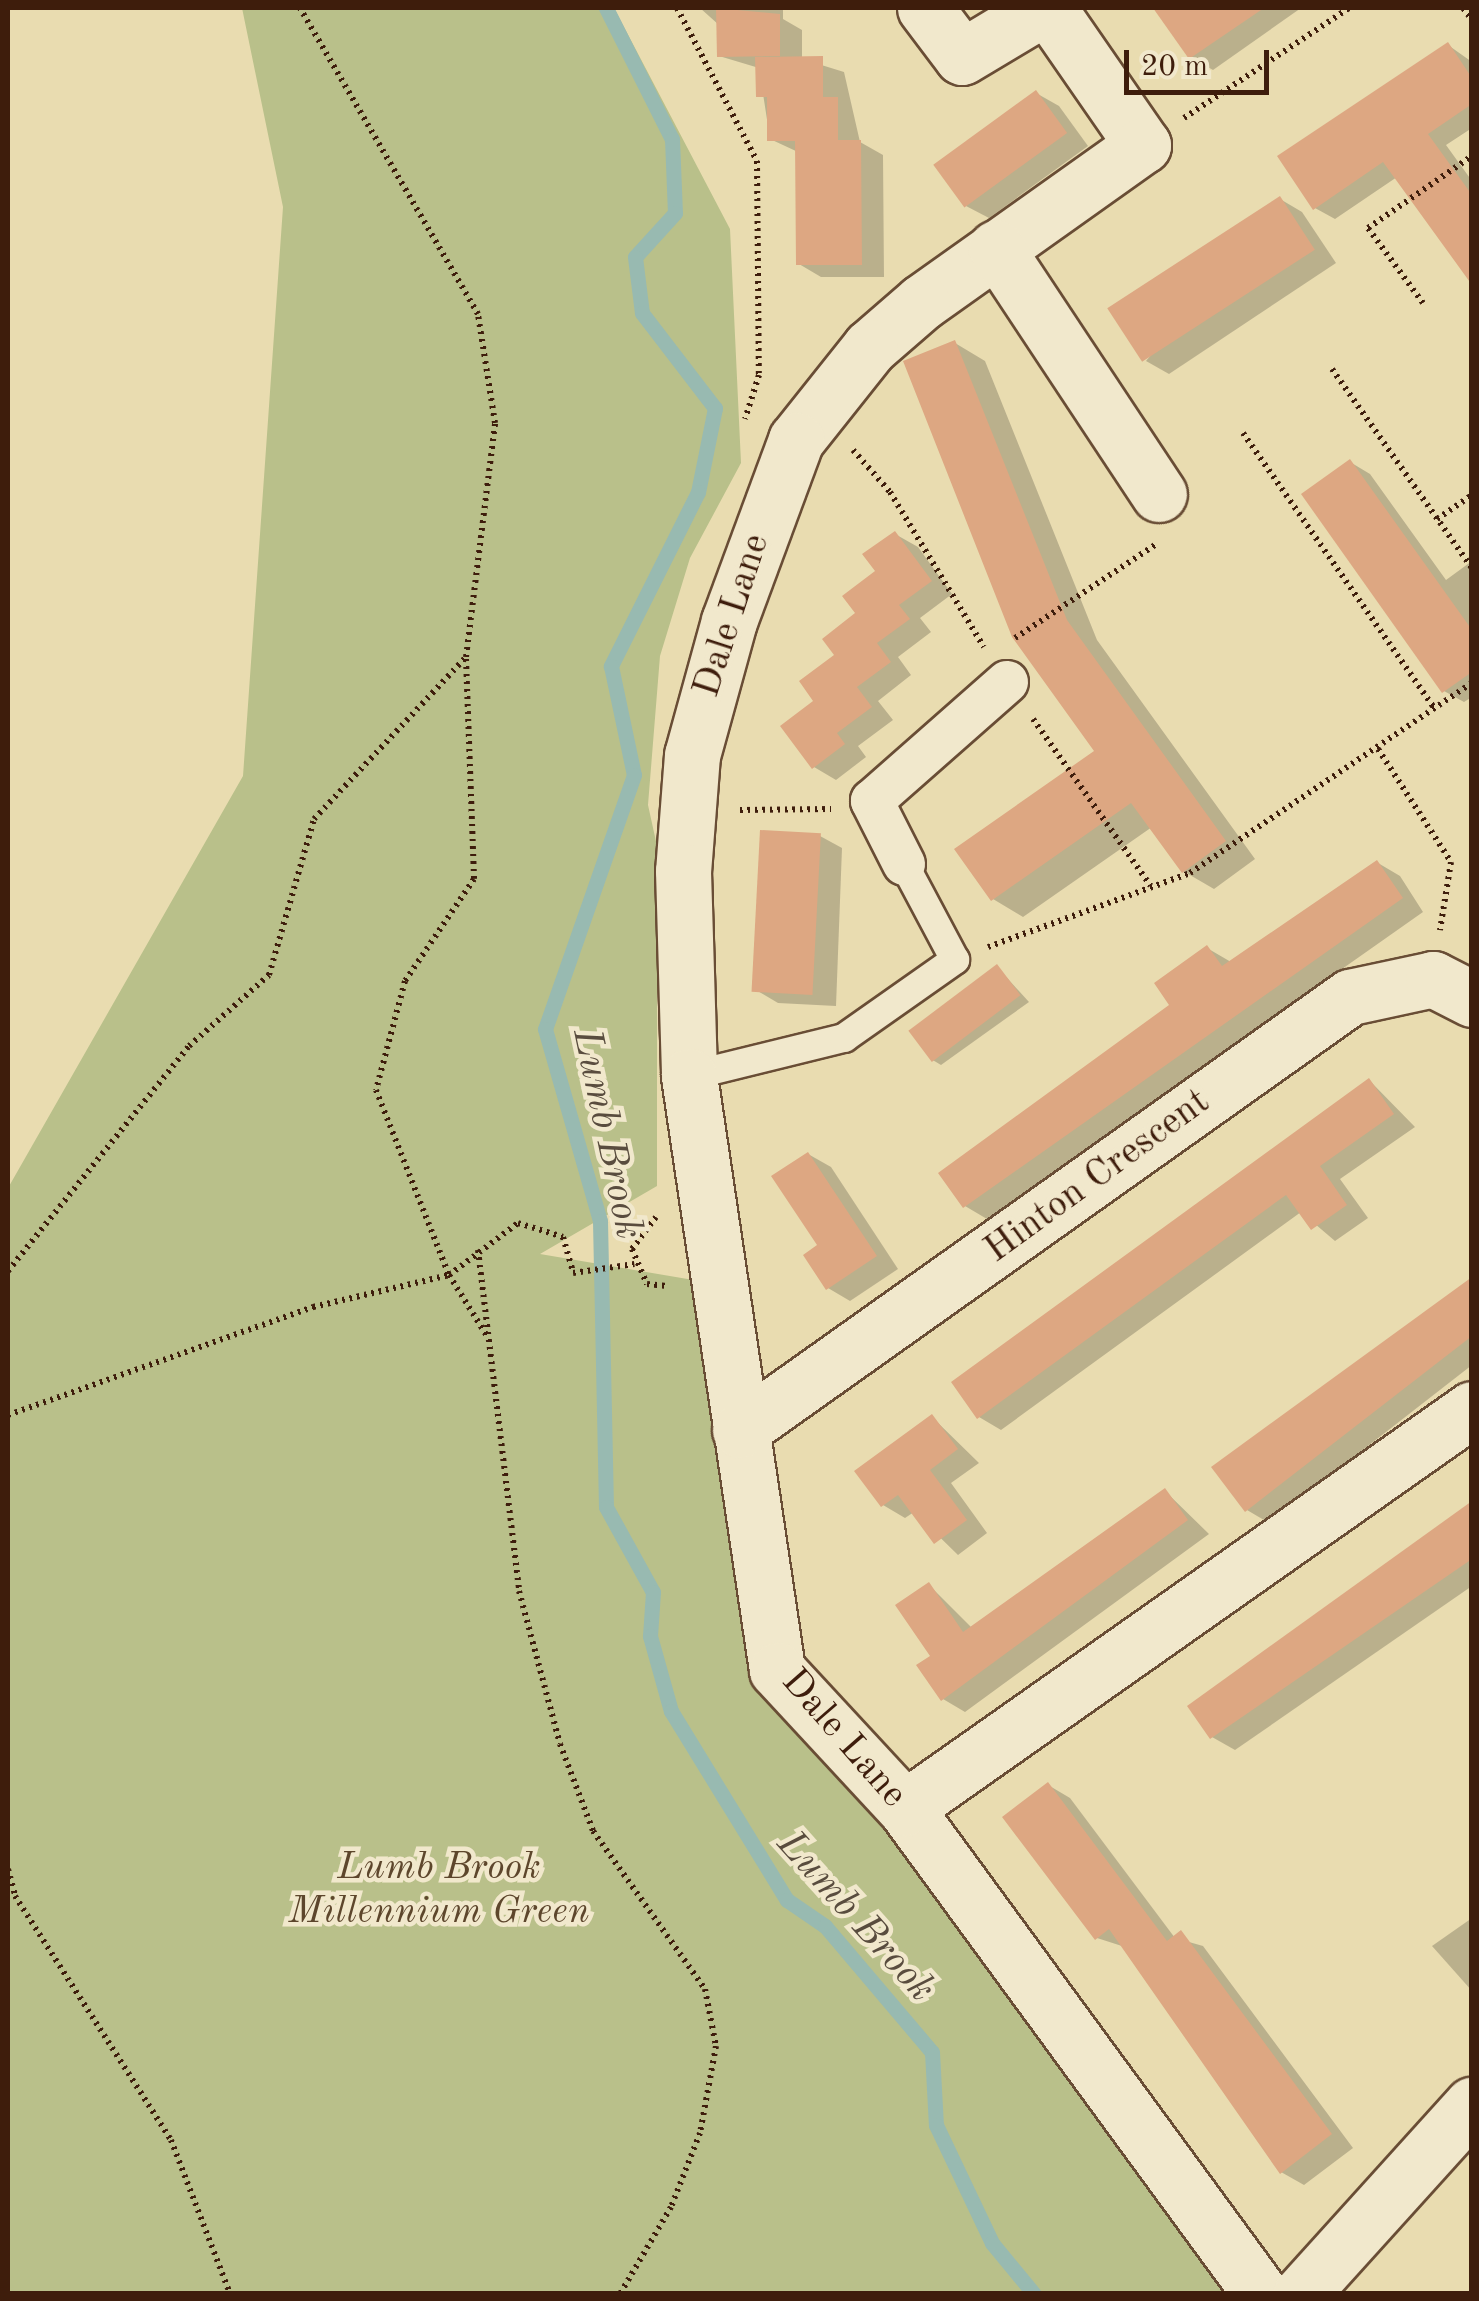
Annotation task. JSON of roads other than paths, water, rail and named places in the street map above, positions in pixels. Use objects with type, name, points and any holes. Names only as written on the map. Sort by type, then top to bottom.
[{"type":"street","points":[[925,8],[962,57],[1046,8]]},
{"type":"street","name":"Dale Lane","points":[[1046,8],[1143,144],[996,248],[870,347],[814,410],[759,533],[692,755],[683,872],[689,1076],[777,1670],[905,1808],[1260,2294]]},
{"type":"street","points":[[996,248],[1162,516]]},
{"type":"street","points":[[904,864],[872,801],[998,669]]},
{"type":"street","name":"Hinton Crescent","points":[[740,1430],[1350,996],[1433,979],[1472,999]]},
{"type":"street","points":[[905,1808],[1472,1409]]},
{"type":"street","points":[[1300,2294],[1472,2105]]},
{"type":"lane","points":[[689,1076],[844,1038],[954,960],[904,864]]},
{"type":"waterway","name":"Lumb Brook","points":[[606,8],[672,139],[675,213],[635,257],[642,313],[715,408],[698,492],[611,666],[634,775],[545,1029],[600,1221],[606,1507],[653,1592],[650,1636],[671,1711],[787,1900],[825,1926],[932,2052],[936,2125],[992,2243],[1034,2294]]},
{"type":"park label","name":"Lumb Brook Millennium Green","points":[[439,1891]]}]
